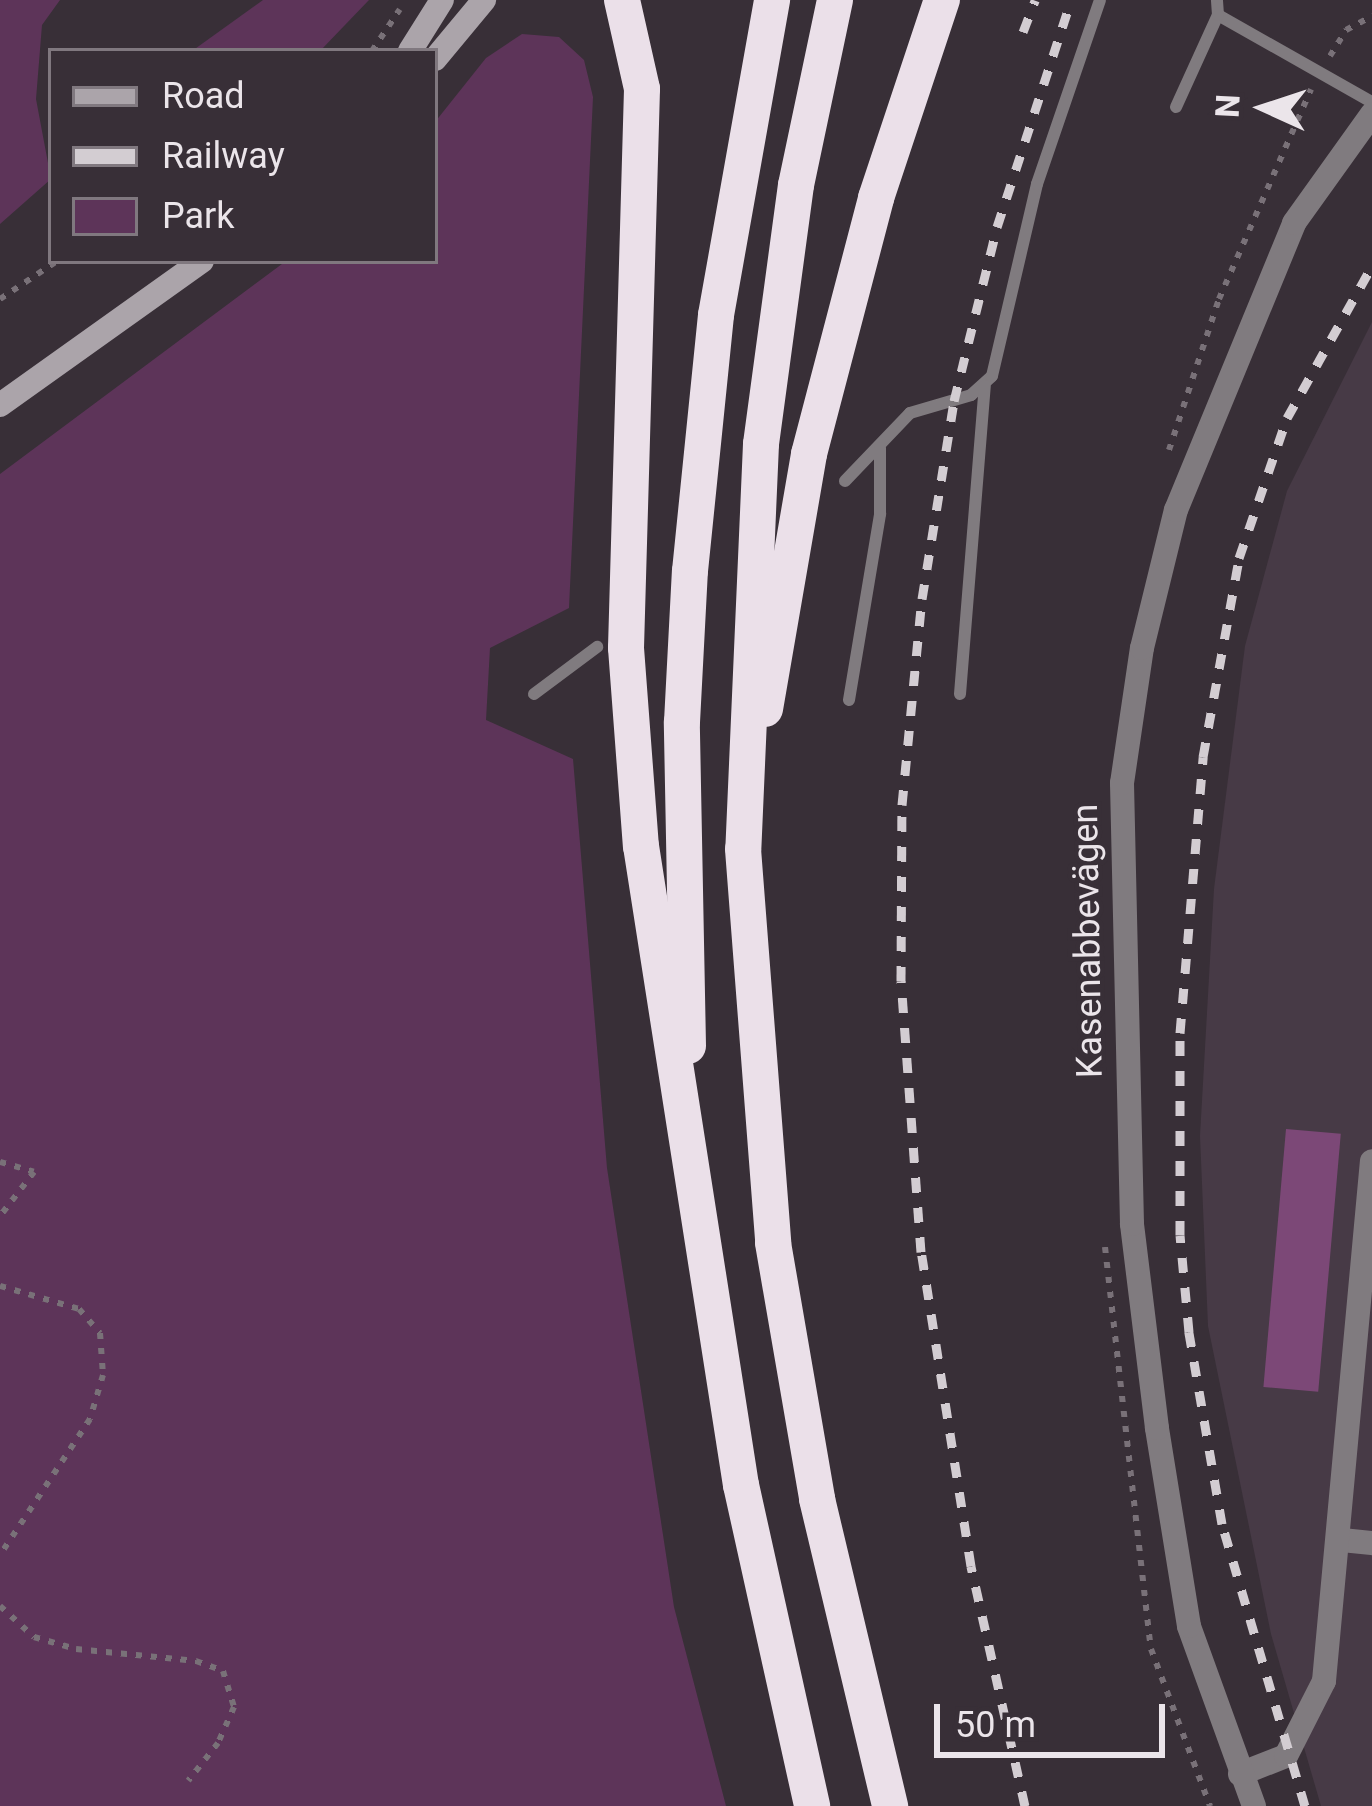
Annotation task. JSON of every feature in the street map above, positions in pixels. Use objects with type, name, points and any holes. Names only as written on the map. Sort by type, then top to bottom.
[{"type":"highway","points":[[603,0],[627,14],[642,89],[626,648],[660,1003],[740,1485],[812,1806]]},
{"type":"highway","points":[[707,1271],[681,937],[682,722],[716,314],[772,0]]},
{"type":"highway","points":[[835,0],[796,185],[761,444],[743,849],[773,1243],[817,1499],[890,1806]]},
{"type":"highway","points":[[743,849],[809,454],[876,198],[943,0]]},
{"type":"main road","points":[[412,48],[442,0]]},
{"type":"main road","points":[[438,54],[484,0]]},
{"type":"main road","points":[[0,405],[198,264]]},
{"type":"street","name":"Kasenabbevägen","points":[[1254,1806],[1189,1626],[1132,1224],[1122,783],[1142,648],[1176,510],[1294,223],[1372,114]]},
{"type":"street","points":[[1240,1774],[1286,1756],[1324,1682],[1342,1540],[1372,1161]]},
{"type":"street","points":[[1342,1540],[1372,1543]]},
{"type":"lane","points":[[960,694],[985,386],[1000,354],[1037,184],[1100,0]]},
{"type":"lane","points":[[1176,106],[1218,7],[1372,102]]},
{"type":"lane","points":[[845,482],[917,407],[985,386]]},
{"type":"lane","points":[[849,700],[880,514],[880,448]]},
{"type":"lane","points":[[534,694],[597,647]]},
{"type":"path","points":[[374,48],[406,0]]},
{"type":"path","points":[[1164,466],[1219,298],[1279,149],[1346,29],[1372,16]]},
{"type":"path","points":[[0,299],[52,264]]},
{"type":"path","points":[[0,1162],[34,1172],[0,1216]]},
{"type":"path","points":[[1105,1245],[1150,1649],[1210,1806]]},
{"type":"path","points":[[0,1286],[79,1309],[100,1333],[103,1375],[90,1419],[0,1555]]},
{"type":"path","points":[[0,1606],[34,1636],[76,1649],[196,1660],[223,1672],[234,1707],[218,1743],[188,1781]]},
{"type":"shaded area","points":[[1372,322],[1372,1806],[1321,1806],[1271,1634],[1208,1326],[1200,1136],[1214,889],[1245,646],[1287,491]]},
{"type":"green space","points":[[0,0],[60,0],[42,25],[36,99],[48,182],[0,224]]},
{"type":"green space","points":[[263,0],[369,0],[323,48],[196,48]]},
{"type":"green space","points":[[522,34],[559,37],[584,60],[593,97],[569,608],[490,648],[486,720],[573,759],[607,1168],[674,1607],[726,1806],[0,1806],[0,474],[282,264],[438,264],[438,118],[486,58]]},
{"type":"building","points":[[1286,1129],[1341,1134],[1318,1392],[1263,1387]]},
{"type":"railway","points":[[1023,32],[1035,0]]},
{"type":"railway","points":[[1025,1806],[971,1566],[921,1252],[901,981],[902,805],[922,599],[954,401],[997,227],[1071,0]]},
{"type":"railway","points":[[1305,1806],[1222,1524],[1189,1332],[1180,1235],[1180,1033],[1203,757],[1239,558],[1287,418],[1372,266]]}]
